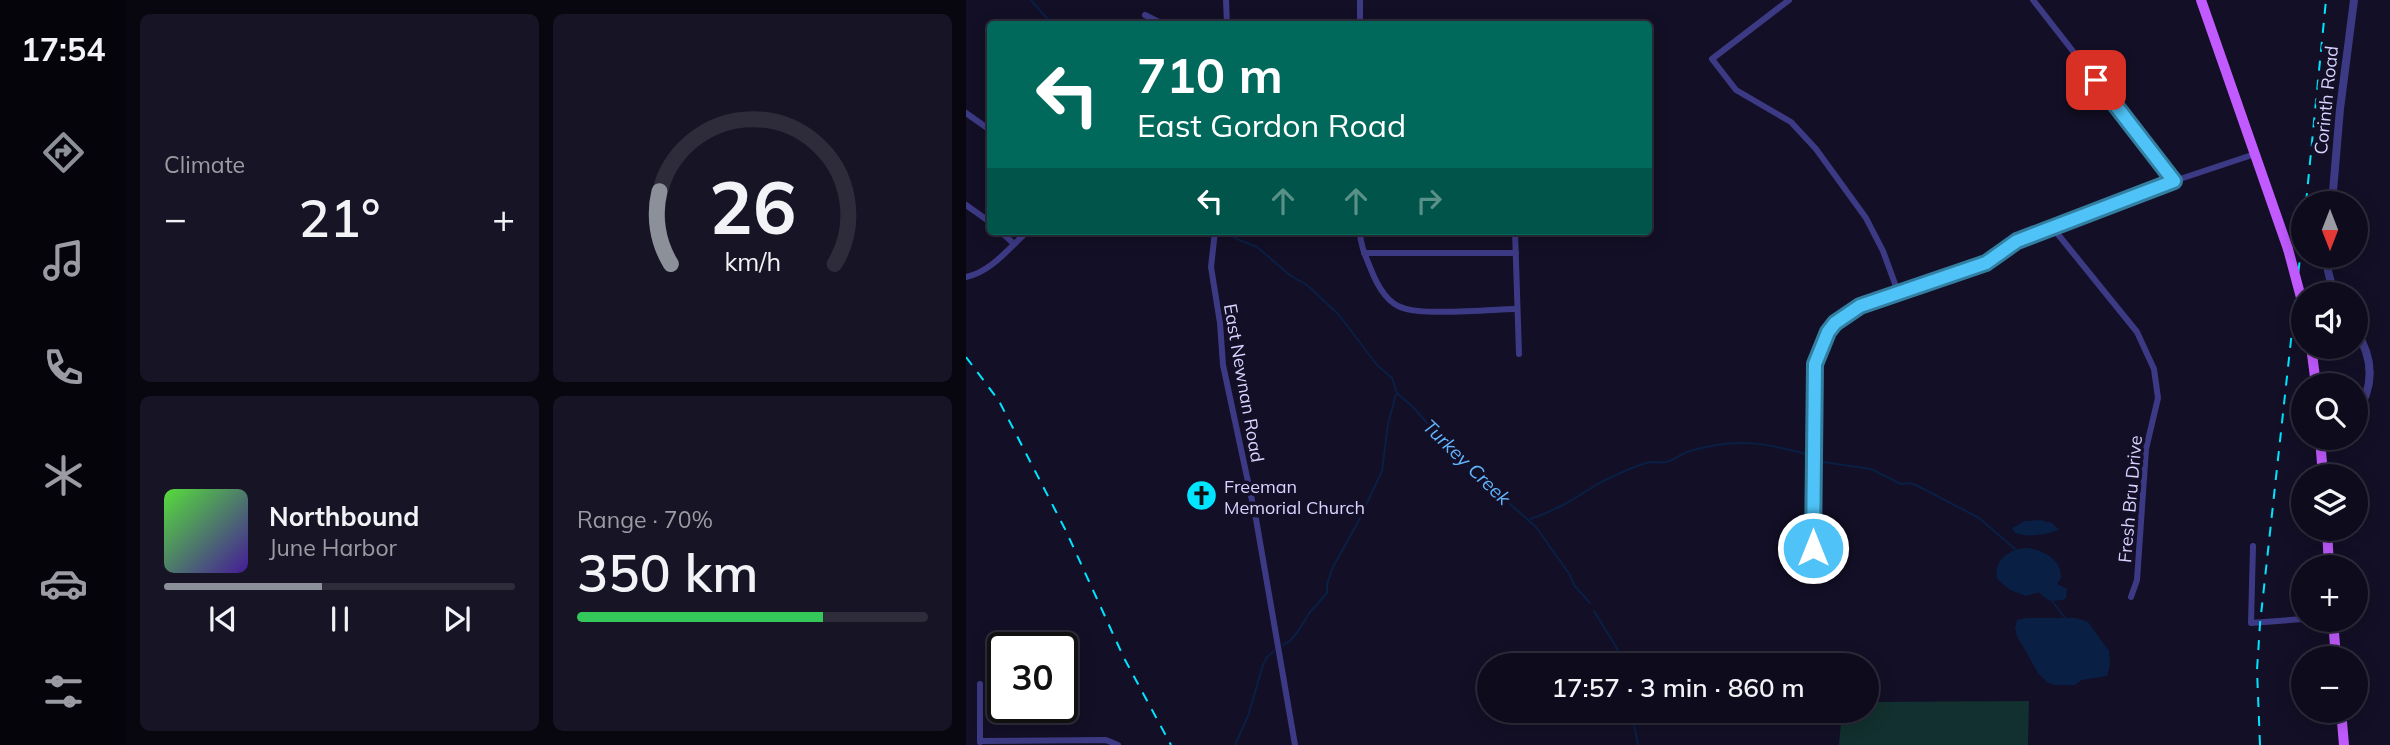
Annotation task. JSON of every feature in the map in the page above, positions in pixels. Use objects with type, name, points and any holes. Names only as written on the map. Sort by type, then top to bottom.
[{"type":"main road","points":[[2201,0],[2288,249],[2297,282]]},
{"type":"main road","points":[[2342,723],[2344,745]]},
{"type":"street","points":[[1226,0],[1227,21]]},
{"type":"street","points":[[1360,0],[1360,21]]},
{"type":"street","points":[[1789,0],[1712,59],[1736,90],[1791,122],[1816,149],[1866,218],[1883,251],[1898,292]]},
{"type":"street","points":[[2033,0],[2174,181]]},
{"type":"street","name":"Corinth Road","points":[[2333,191],[2354,0]]},
{"type":"street","points":[[1145,15],[1157,21]]},
{"type":"street","points":[[966,113],[987,128]]},
{"type":"street","points":[[1813,576],[1815,364],[1823,340],[1835,323],[1860,306],[1986,263],[2017,241],[2174,181],[2255,154]]},
{"type":"street","points":[[966,205],[987,220]]},
{"type":"street","name":"Fresh Bru Drive","points":[[2052,227],[2137,332],[2154,369],[2158,398],[2146,449],[2137,580],[2131,597]]},
{"type":"street","points":[[1004,235],[1014,244]]},
{"type":"street","points":[[966,277],[991,265],[1024,235]]},
{"type":"street","name":"East Newnan Road","points":[[1215,235],[1211,267],[1220,323],[1223,365],[1256,519],[1295,745]]},
{"type":"street","points":[[1361,235],[1364,253],[1376,283],[1389,299],[1402,308],[1423,311],[1517,309]]},
{"type":"street","points":[[1516,235],[1519,354]]},
{"type":"street","points":[[1364,253],[1516,253]]},
{"type":"street","points":[[2368,354],[2371,373],[2368,389]]},
{"type":"street","points":[[2253,546],[2251,623],[2291,620]]},
{"type":"street","points":[[980,684],[980,743],[1106,740],[1118,745]]},
{"type":"green space","points":[[2029,701],[2028,745],[1839,745],[1841,723],[1879,723],[1879,702]]},
{"type":"water","points":[[2041,520],[2052,523],[2059,530],[2026,535],[2015,533],[2012,528],[2025,521]]},
{"type":"water","points":[[2028,548],[2046,554],[2059,566],[2061,578],[2057,584],[2067,589],[2066,598],[2051,601],[2039,593],[2026,596],[2010,590],[1997,579],[1996,572],[2004,556],[2015,550]]},
{"type":"water","points":[[2076,618],[2088,622],[2109,651],[2107,676],[2082,680],[2075,685],[2054,685],[2047,682],[2038,673],[2017,636],[2017,620]]},
{"type":"waterway","name":"Turkey Creek","points":[[1031,0],[1049,21]]},
{"type":"waterway","name":"Turkey Creek","points":[[1232,235],[1257,247],[1291,276],[1307,285],[1339,315],[1377,365],[1392,378],[1397,393],[1492,491],[1536,527],[1570,575],[1574,585],[1590,603]]},
{"type":"waterway","points":[[1283,645],[1290,641],[1327,593],[1333,567],[1382,471],[1388,424],[1396,394]]},
{"type":"waterway","name":"Turkey Creek","points":[[1530,519],[1631,469],[1650,462],[1666,462],[1706,447],[1748,443],[1806,454]]},
{"type":"waterway","name":"Turkey Creek","points":[[1823,462],[1871,469],[1901,484],[1918,486],[1979,518],[2015,549]]},
{"type":"waterway","name":"Turkey Creek","points":[[2052,601],[2066,619]]},
{"type":"waterway","points":[[1594,611],[1619,653]]},
{"type":"waterway","points":[[1235,745],[1248,716],[1263,665],[1274,651]]},
{"type":"waterway","points":[[1634,723],[1638,745]]},
{"type":"railway","points":[[2307,191],[2326,0]]},
{"type":"railway","points":[[2260,745],[2257,670],[2260,624],[2299,268]]},
{"type":"railway","points":[[966,357],[999,401],[1066,531],[1124,658],[1171,745]]},
{"type":"place","name":"Freeman Memorial Church","points":[[1201,496]]},
{"type":"route","points":[[1813,548],[1815,364],[1823,340],[1835,323],[1860,306],[1986,263],[2017,241],[2174,181],[2096,80]]}]
